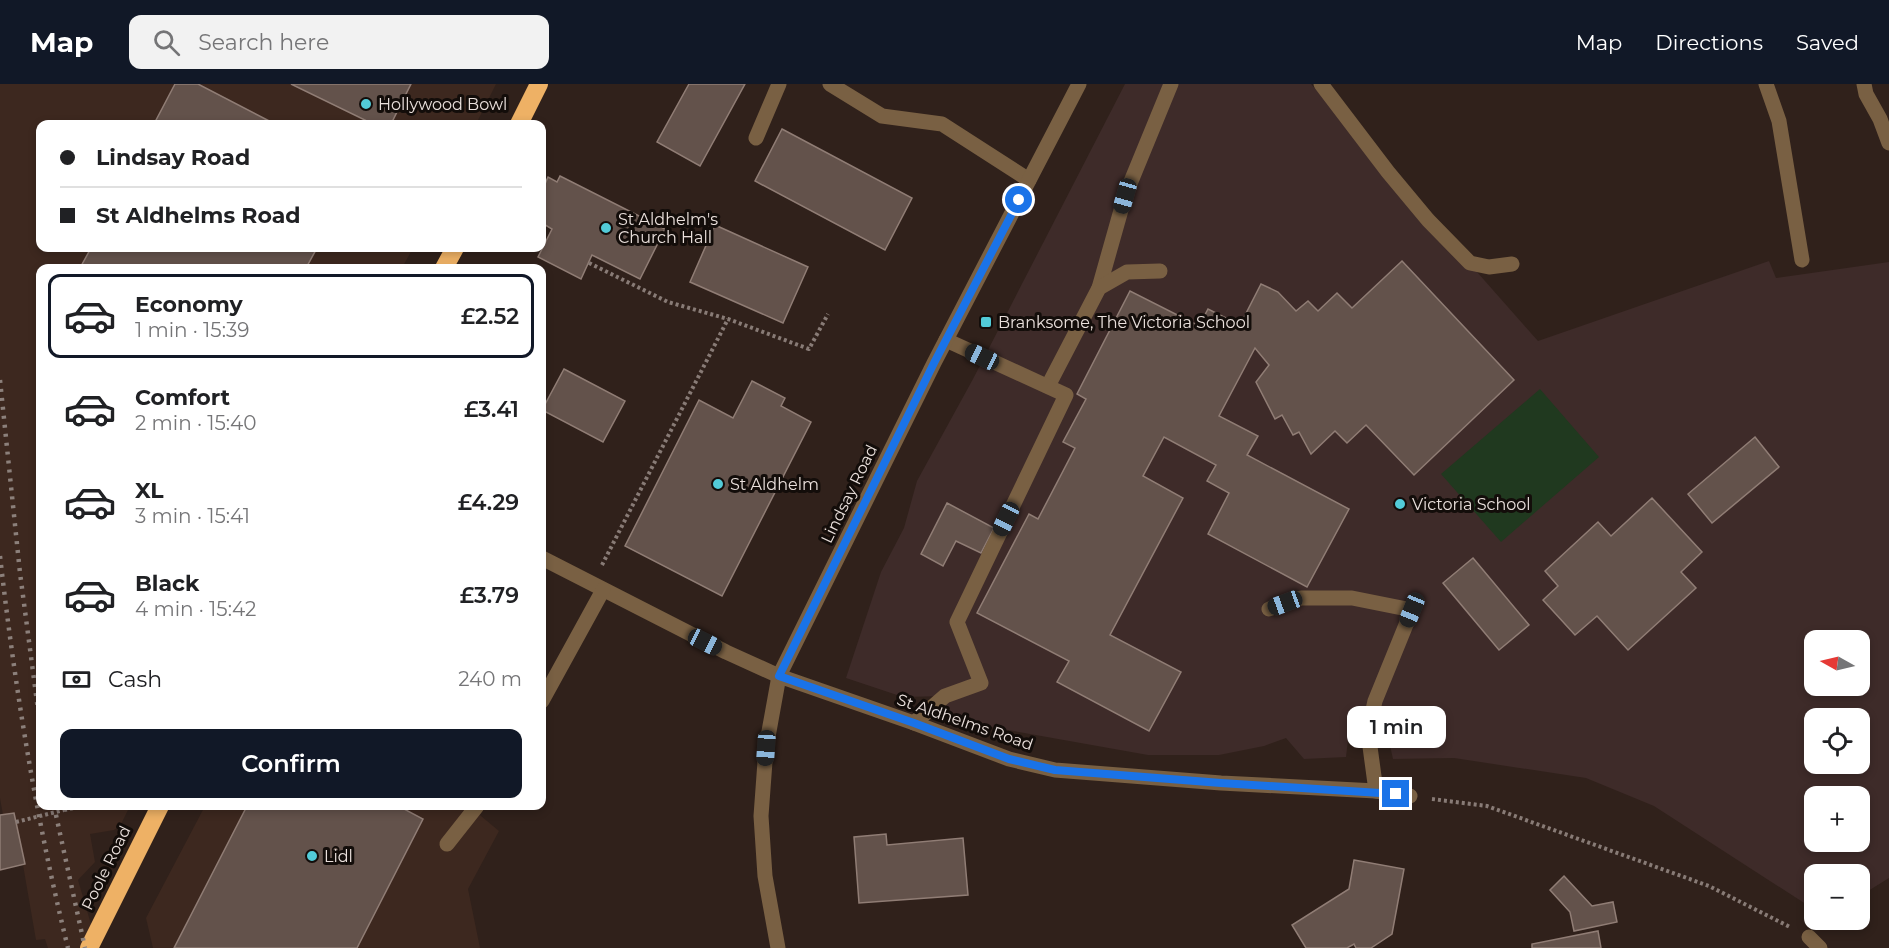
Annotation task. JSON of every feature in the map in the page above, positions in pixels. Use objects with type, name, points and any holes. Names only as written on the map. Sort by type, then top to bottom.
[{"type":"highway","points":[[521,120],[539,84]]},
{"type":"highway","name":"Poole Road","points":[[89,948],[158,810]]},
{"type":"street","points":[[756,138],[778,84]]},
{"type":"street","points":[[830,84],[882,116],[942,124],[1029,180]]},
{"type":"street","name":"Lindsay Road","points":[[778,948],[765,876],[761,816],[766,748],[779,676],[946,340],[1079,84]]},
{"type":"street","points":[[1048,386],[1099,288],[1125,196],[1171,84]]},
{"type":"street","points":[[1321,84],[1401,188],[1449,243],[1470,263],[1489,267],[1512,264]]},
{"type":"street","points":[[1766,84],[1779,121],[1802,260]]},
{"type":"street","points":[[1864,84],[1866,94],[1880,119],[1889,143]]},
{"type":"street","points":[[1099,288],[1127,272],[1160,271]]},
{"type":"street","points":[[914,723],[945,696],[981,682],[957,622],[1066,395],[946,340]]},
{"type":"street","name":"St Aldhelms Road","points":[[546,560],[726,652],[779,676],[1009,759],[1055,770],[1221,783],[1376,791],[1410,796]]},
{"type":"street","points":[[546,693],[598,587]]},
{"type":"street","points":[[1269,609],[1301,598],[1352,598],[1412,610],[1375,701],[1368,732],[1376,791]]},
{"type":"street","points":[[447,844],[474,810]]},
{"type":"path","points":[[589,263],[668,302],[728,319],[809,349],[828,314]]},
{"type":"path","points":[[598,587],[728,319]]},
{"type":"path","points":[[1410,796],[1487,806],[1709,886],[1815,942]]},
{"type":"path","points":[[16,822],[64,810]]},
{"type":"shaded area","points":[[0,84],[496,84],[478,120],[36,120],[36,252],[411,252],[404,264],[36,264],[36,810],[128,810],[120,826],[114,830],[90,834],[95,862],[78,880],[98,948],[48,948],[45,939],[36,940],[14,813],[3,815],[0,798]]},
{"type":"shaded area","name":"Victoria School","points":[[1125,84],[1311,84],[1538,341],[1769,261],[1776,278],[1889,262],[1889,878],[1870,890],[1870,864],[1804,864],[1804,903],[1654,806],[1586,778],[1454,758],[1393,759],[1387,732],[1349,731],[1346,757],[1304,759],[1286,738],[1264,746],[1219,755],[1148,755],[946,719],[945,696],[903,697],[846,678],[881,572],[904,528],[917,481],[973,379]]},
{"type":"shaded area","points":[[203,810],[474,810],[499,831],[468,889],[480,948],[153,948],[146,918]]},
{"type":"green space","points":[[1540,389],[1599,457],[1501,542],[1441,474]]},
{"type":"building","points":[[175,84],[198,84],[267,120],[156,120]]},
{"type":"building","name":"Hollywood Bowl","points":[[291,84],[411,84],[393,120],[365,120]]},
{"type":"building","points":[[689,84],[745,84],[700,166],[657,142]]},
{"type":"building","points":[[782,129],[912,198],[885,250],[755,181]]},
{"type":"building","name":"St Aldhelm's Church Hall","points":[[560,176],[665,229],[640,279],[592,255],[581,279],[538,257],[540,252],[546,252],[546,241],[552,229],[546,225],[546,182],[548,177],[557,182]]},
{"type":"building","points":[[715,225],[808,267],[783,323],[690,282]]},
{"type":"building","points":[[89,252],[315,252],[308,264],[82,264]]},
{"type":"building","points":[[1402,261],[1514,380],[1414,475],[1366,425],[1347,443],[1335,431],[1311,454],[1299,432],[1293,435],[1282,415],[1275,419],[1256,382],[1269,365],[1255,348],[1219,416],[1258,436],[1247,455],[1349,509],[1307,587],[1208,534],[1229,493],[1207,481],[1216,465],[1164,437],[1143,476],[1183,498],[1110,635],[1181,672],[1149,731],[1057,682],[1069,661],[977,613],[1029,514],[1038,519],[1075,448],[1063,442],[1086,399],[1077,394],[1130,291],[1199,326],[1208,309],[1240,325],[1261,284],[1278,292],[1296,311],[1308,301],[1318,311],[1337,293],[1352,308]]},
{"type":"building","points":[[564,369],[625,401],[603,442],[546,412],[546,403]]},
{"type":"building","name":"St Aldhelm","points":[[752,381],[785,398],[781,406],[811,422],[722,596],[625,546],[699,400],[733,418]]},
{"type":"building","points":[[1755,437],[1779,467],[1712,523],[1688,494]]},
{"type":"building","points":[[1652,498],[1702,552],[1681,572],[1696,588],[1628,650],[1597,616],[1575,635],[1543,600],[1558,586],[1545,571],[1598,522],[1611,536]]},
{"type":"building","points":[[947,503],[994,528],[981,553],[956,541],[943,566],[921,554]]},
{"type":"building","points":[[1473,558],[1529,625],[1499,650],[1443,583]]},
{"type":"building","name":"Lidl","points":[[245,810],[406,810],[423,819],[357,948],[174,948]]},
{"type":"building","points":[[14,813],[25,864],[0,870],[0,815]]},
{"type":"building","points":[[886,834],[887,845],[963,838],[968,895],[859,903],[854,837]]},
{"type":"building","points":[[1354,860],[1404,869],[1392,934],[1371,948],[1356,948],[1354,944],[1347,948],[1306,948],[1292,925],[1349,889]]},
{"type":"building","points":[[1564,876],[1592,906],[1613,902],[1617,922],[1574,931],[1570,912],[1550,890]]},
{"type":"building","points":[[1598,931],[1601,948],[1532,948],[1532,944]]},
{"type":"railway","points":[[0,380],[20,573],[36,695]]},
{"type":"railway","points":[[0,556],[12,655],[36,797]]},
{"type":"railway","points":[[38,810],[68,948]]},
{"type":"railway","points":[[55,810],[85,948]]},
{"type":"place","name":"Hollywood Bowl","points":[[366,104]]},
{"type":"place","name":"St Aldhelm's Church Hall","points":[[606,228]]},
{"type":"place","name":"Branksome, The Victoria School","points":[[986,322]]},
{"type":"place","name":"St Aldhelm","points":[[718,484]]},
{"type":"place","name":"Victoria School","points":[[1400,504]]},
{"type":"place","name":"Lidl","points":[[312,856]]},
{"type":"route","points":[[1019,200],[934,363],[779,676],[1009,759],[1055,770],[1396,794]]}]
